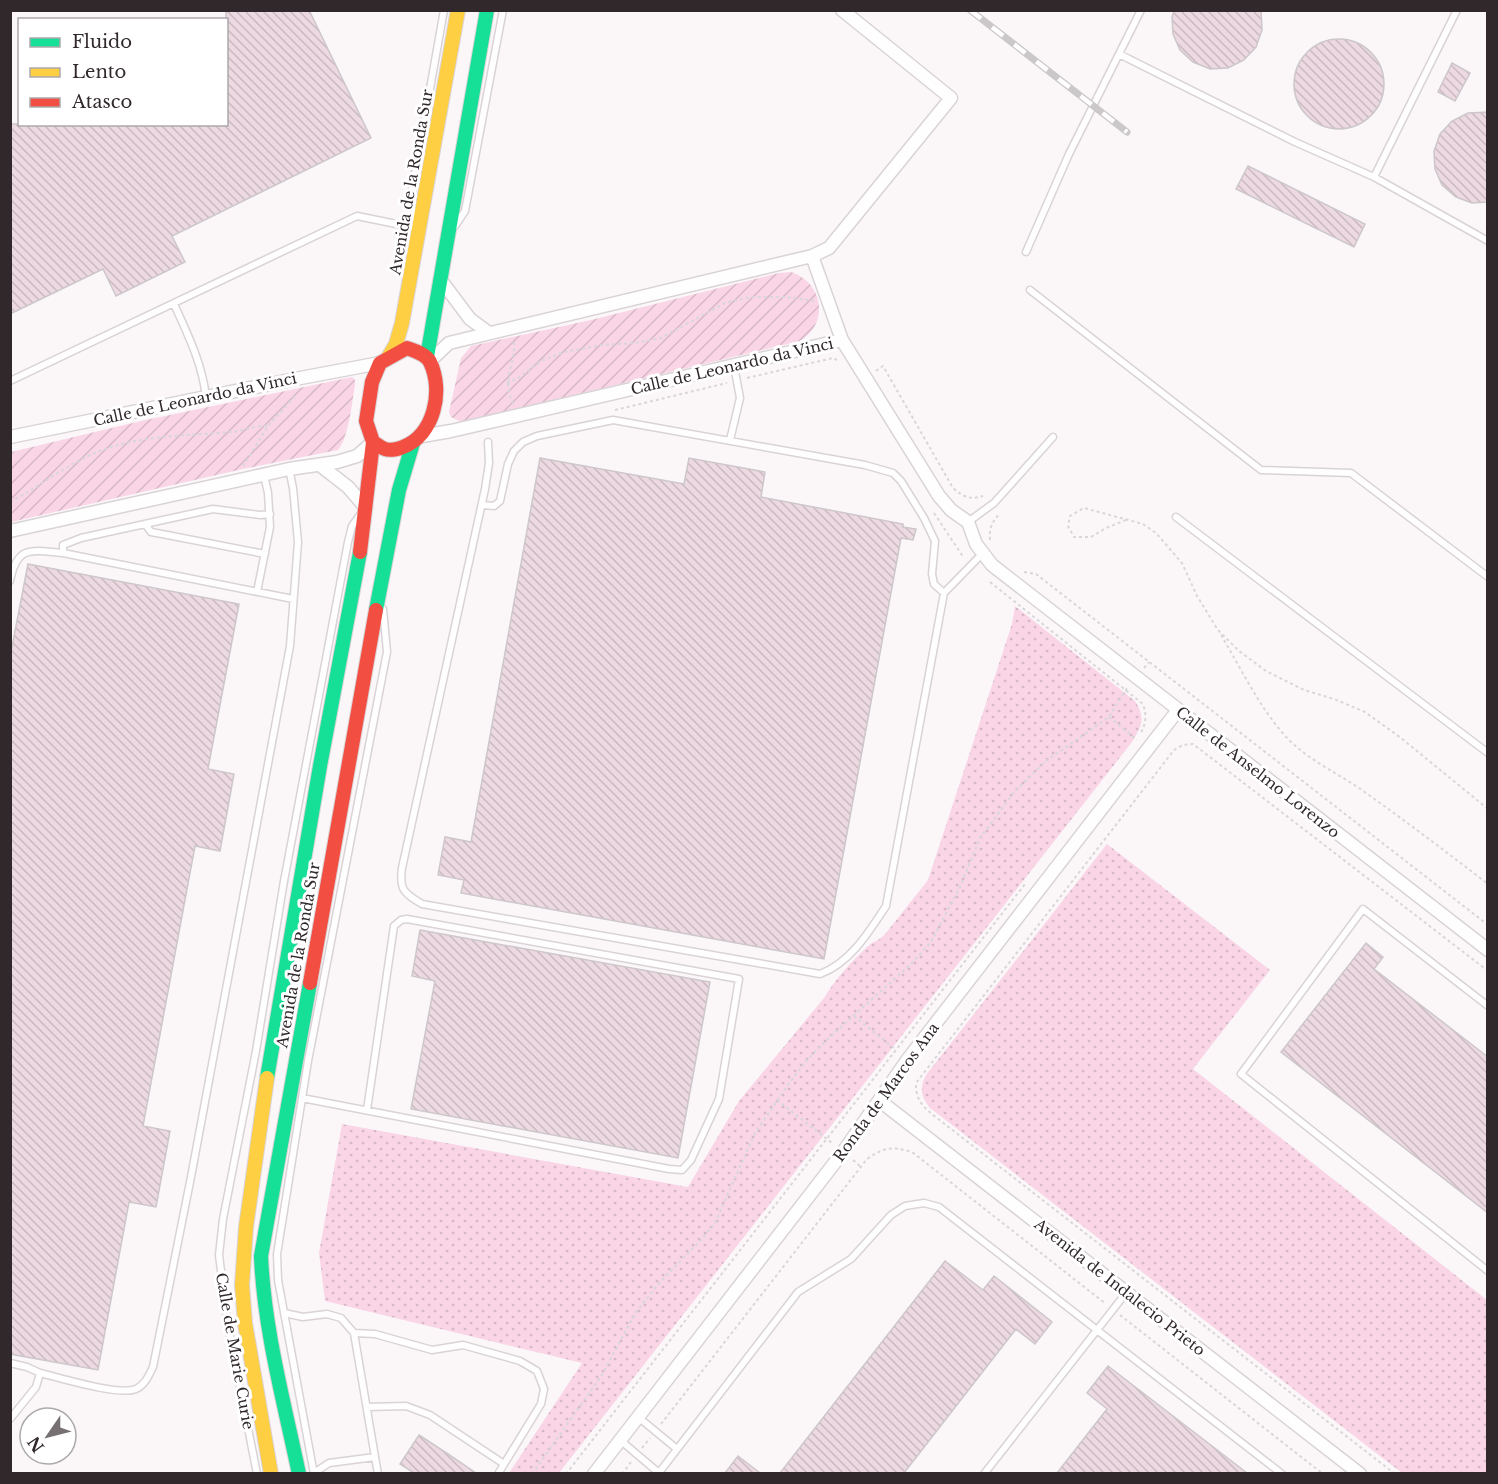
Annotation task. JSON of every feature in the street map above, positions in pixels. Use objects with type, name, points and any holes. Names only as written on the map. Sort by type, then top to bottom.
[{"type":"main road","name":"Avenida de la Ronda Sur","points":[[384,360],[396,344],[402,323],[458,10]]},
{"type":"main road","points":[[428,359],[407,348],[384,360],[372,382],[366,421],[373,442],[386,450],[400,449],[418,440],[434,410],[437,391],[428,359],[487,10]]},
{"type":"main road","name":"Avenida de la Ronda Sur","points":[[298,1473],[262,1282],[261,1265],[265,1230],[302,1061],[346,772],[399,490],[418,440]]},
{"type":"main road","name":"Avenida de la Ronda Sur","points":[[271,1473],[248,1343],[242,1285],[246,1227],[261,1110],[320,766],[362,544],[373,442]]},
{"type":"street","points":[[428,359],[449,343],[812,256],[829,248],[951,98],[842,10]]},
{"type":"street","name":"Calle de Leonardo da Vinci","points":[[418,440],[842,340],[812,256]]},
{"type":"street","points":[[440,279],[471,319],[489,333]]},
{"type":"street","points":[[842,340],[939,496],[951,510],[968,522],[982,554]]},
{"type":"street","name":"Calle de Leonardo da Vinci","points":[[10,437],[384,360]]},
{"type":"street","points":[[10,531],[289,469],[321,466],[357,456],[373,442]]},
{"type":"street","points":[[321,466],[348,487],[366,508]]},
{"type":"street","name":"Calle de Anselmo Lorenzo","points":[[982,554],[992,565],[1029,594],[1488,950]]},
{"type":"street","name":"Ronda de Marcos Ana","points":[[594,1473],[843,1152],[908,1059],[1178,710]]},
{"type":"street","name":"Avenida de Indalecio Prieto","points":[[880,1101],[1360,1473]]},
{"type":"lane","points":[[420,229],[410,201],[444,10]]},
{"type":"lane","points":[[447,239],[465,211],[503,10]]},
{"type":"lane","points":[[1026,252],[1069,154],[1141,10]]},
{"type":"lane","points":[[1374,177],[1457,10]]},
{"type":"lane","points":[[1119,54],[1295,142],[1374,177],[1488,241]]},
{"type":"lane","points":[[10,381],[357,216],[420,229]]},
{"type":"lane","points":[[1030,290],[1261,470],[1351,472],[1488,577]]},
{"type":"lane","points":[[174,304],[195,348],[206,397]]},
{"type":"lane","points":[[730,440],[740,398],[734,366]]},
{"type":"lane","points":[[482,505],[494,506],[500,501],[508,464],[514,451],[523,442],[537,436],[613,420],[865,465],[892,473],[901,481],[924,518],[935,541],[932,574],[934,584],[944,593]]},
{"type":"lane","points":[[968,522],[994,503],[1053,437]]},
{"type":"lane","points":[[488,442],[489,463],[482,505],[402,868],[400,883],[406,894],[422,904],[819,974],[832,969],[866,937],[885,906],[944,593],[982,554]]},
{"type":"lane","points":[[10,1363],[40,1373],[121,1391],[137,1389],[146,1382],[153,1367],[291,646],[298,542],[289,469]]},
{"type":"lane","points":[[257,592],[270,527],[264,475]]},
{"type":"lane","name":"Calle de Marie Curie","points":[[257,1473],[228,1326],[219,1255],[223,1220],[256,1051],[284,881],[348,542],[352,526],[366,508]]},
{"type":"lane","points":[[63,553],[63,545],[70,542],[213,509],[260,515],[270,514]]},
{"type":"lane","points":[[1176,518],[1488,753]]},
{"type":"lane","points":[[145,524],[151,532],[265,554]]},
{"type":"lane","points":[[10,581],[18,557],[39,550],[293,599]]},
{"type":"lane","points":[[1488,1006],[1363,909],[1241,1074],[1488,1271]]},
{"type":"lane","points":[[302,1098],[682,1170],[691,1160],[719,1099],[739,979],[419,921],[400,920],[394,926],[367,1110]]},
{"type":"lane","points":[[256,1051],[271,1054]]},
{"type":"lane","points":[[302,1061],[302,1098],[277,1254],[278,1280],[284,1313],[314,1473],[329,1463],[375,1457]]},
{"type":"lane","points":[[620,1440],[658,1473],[798,1292],[851,1259],[871,1240],[891,1215],[905,1206],[924,1203],[939,1207],[1282,1473]]},
{"type":"lane","points":[[984,1473],[1126,1292]]},
{"type":"lane","points":[[284,1313],[303,1317],[327,1314],[340,1318],[354,1333],[378,1473]]},
{"type":"lane","points":[[354,1333],[375,1334],[432,1350],[463,1345],[520,1361],[537,1371],[544,1389],[542,1404],[498,1473]]},
{"type":"lane","points":[[10,1419],[36,1387],[40,1373]]},
{"type":"lane","points":[[367,1407],[406,1406],[430,1415],[504,1464]]},
{"type":"lane","points":[[638,1417],[677,1449]]},
{"type":"path","points":[[507,383],[517,380],[541,360],[564,352],[661,338],[725,303],[750,297],[786,297],[818,302],[828,299]]},
{"type":"path","points":[[512,328],[514,347],[507,383],[516,416]]},
{"type":"path","points":[[605,412],[833,358],[841,360]]},
{"type":"path","points":[[866,377],[883,366],[953,488],[962,496],[971,499],[982,497],[991,491]]},
{"type":"path","points":[[243,469],[244,462],[268,426],[294,397],[296,388],[294,379]]},
{"type":"path","points":[[10,502],[83,458],[114,447],[149,439],[236,432],[257,425],[268,426]]},
{"type":"path","points":[[930,505],[947,534],[970,565],[1143,704],[1146,725],[1138,741],[1109,717]]},
{"type":"path","points":[[1126,520],[1091,537],[1074,537],[1068,526],[1070,516],[1084,508],[1143,524],[1156,533],[1182,563],[1197,596],[1270,718],[1288,739],[1314,761],[1389,809],[1488,884]]},
{"type":"path","points":[[995,548],[990,540],[990,530],[992,521],[1000,512]]},
{"type":"path","points":[[1023,572],[1036,574],[1488,925]]},
{"type":"path","points":[[1218,630],[1239,651],[1266,671],[1304,690],[1365,712],[1401,738],[1488,809]]},
{"type":"path","points":[[532,1473],[602,1375],[636,1312],[660,1282],[715,1223],[755,1133],[806,1061],[830,1036],[910,965],[931,942],[960,887],[980,838],[1015,791],[1046,760],[1109,717],[1126,689]]},
{"type":"path","points":[[1395,1473],[929,1113],[922,1107],[916,1093],[916,1083],[1174,750],[1183,745],[1193,744],[1488,971]]},
{"type":"path","points":[[566,1473],[1025,884]]},
{"type":"path","points":[[854,1016],[896,1049]]},
{"type":"path","points":[[777,1101],[827,1138]]},
{"type":"path","points":[[622,1473],[867,1159],[882,1150],[896,1148],[912,1152],[1323,1473]]},
{"type":"shaded area","points":[[791,272],[810,284],[819,304],[816,324],[800,341],[461,422],[451,417],[449,412],[461,358],[471,346]]},
{"type":"shaded area","points":[[352,377],[355,385],[349,419],[345,437],[338,450],[243,469],[11,522],[11,452],[141,421]]},
{"type":"shaded area","points":[[1015,606],[1135,701],[1142,717],[1132,742],[559,1473],[509,1473],[582,1363],[325,1301],[319,1253],[342,1124],[688,1187],[739,1101],[844,971],[867,947],[884,935],[928,880],[1012,624]]},
{"type":"shaded area","points":[[1107,844],[1270,970],[1193,1069],[1487,1300],[1487,1473],[1402,1473],[927,1104],[922,1088],[926,1075]]},
{"type":"building","points":[[226,10],[309,10],[371,138],[172,236],[185,262],[116,296],[103,269],[10,314],[10,124],[18,124],[18,126],[228,126],[228,18],[226,18]]},
{"type":"building","points":[[1174,10],[1261,10],[1262,30],[1256,47],[1244,60],[1228,68],[1210,69],[1193,62],[1180,50],[1173,34]]},
{"type":"building","points":[[1339,39],[1356,42],[1371,52],[1381,67],[1384,84],[1381,101],[1371,116],[1356,126],[1339,129],[1322,126],[1307,116],[1297,101],[1294,84],[1297,67],[1307,52],[1322,42]]},
{"type":"building","points":[[1452,63],[1470,73],[1455,101],[1438,92]]},
{"type":"building","points":[[1488,112],[1488,202],[1472,203],[1456,197],[1442,185],[1435,169],[1434,151],[1440,134],[1452,121],[1468,113]]},
{"type":"building","points":[[1248,166],[1365,224],[1354,247],[1236,189]]},
{"type":"building","points":[[540,458],[684,484],[689,458],[765,472],[761,497],[903,524],[903,527],[916,529],[913,540],[901,538],[824,959],[461,893],[464,880],[438,875],[445,837],[471,842]]},
{"type":"building","points":[[28,564],[239,604],[208,769],[234,774],[220,851],[195,846],[143,1126],[170,1131],[156,1207],[129,1202],[98,1370],[10,1354],[10,657]]},
{"type":"building","points":[[420,930],[710,982],[678,1158],[411,1109],[435,981],[412,976]]},
{"type":"building","points":[[1366,943],[1383,957],[1374,969],[1488,1057],[1488,1213],[1281,1052]]},
{"type":"building","points":[[945,1261],[983,1290],[994,1276],[1052,1322],[1035,1344],[1016,1329],[904,1473],[780,1473]]},
{"type":"building","points":[[1108,1366],[1247,1473],[1057,1473],[1107,1409],[1087,1393]]},
{"type":"building","points":[[419,1435],[476,1473],[414,1473],[400,1464]]},
{"type":"building","points":[[738,1456],[760,1473],[725,1473]]},
{"type":"railway","points":[[970,10],[1127,132]]},
{"type":"traffic: fast","points":[[427,357],[487,10]]},
{"type":"traffic: fast","points":[[376,610],[399,490],[413,443]]},
{"type":"traffic: fast","points":[[267,1078],[320,766],[360,552]]},
{"type":"traffic: fast","points":[[299,1474],[270,1338],[261,1256],[310,983]]},
{"type":"traffic: slow","points":[[389,356],[396,344],[402,323],[458,10]]},
{"type":"traffic: slow","points":[[267,1078],[246,1227],[242,1285],[245,1323],[271,1474]]},
{"type":"traffic: jam","points":[[360,552],[373,442],[366,421],[372,382],[380,363],[407,348],[420,353],[430,362],[436,386],[436,398],[429,422],[414,441],[401,448],[387,450],[373,442]]},
{"type":"traffic: jam","points":[[310,983],[376,610]]}]
